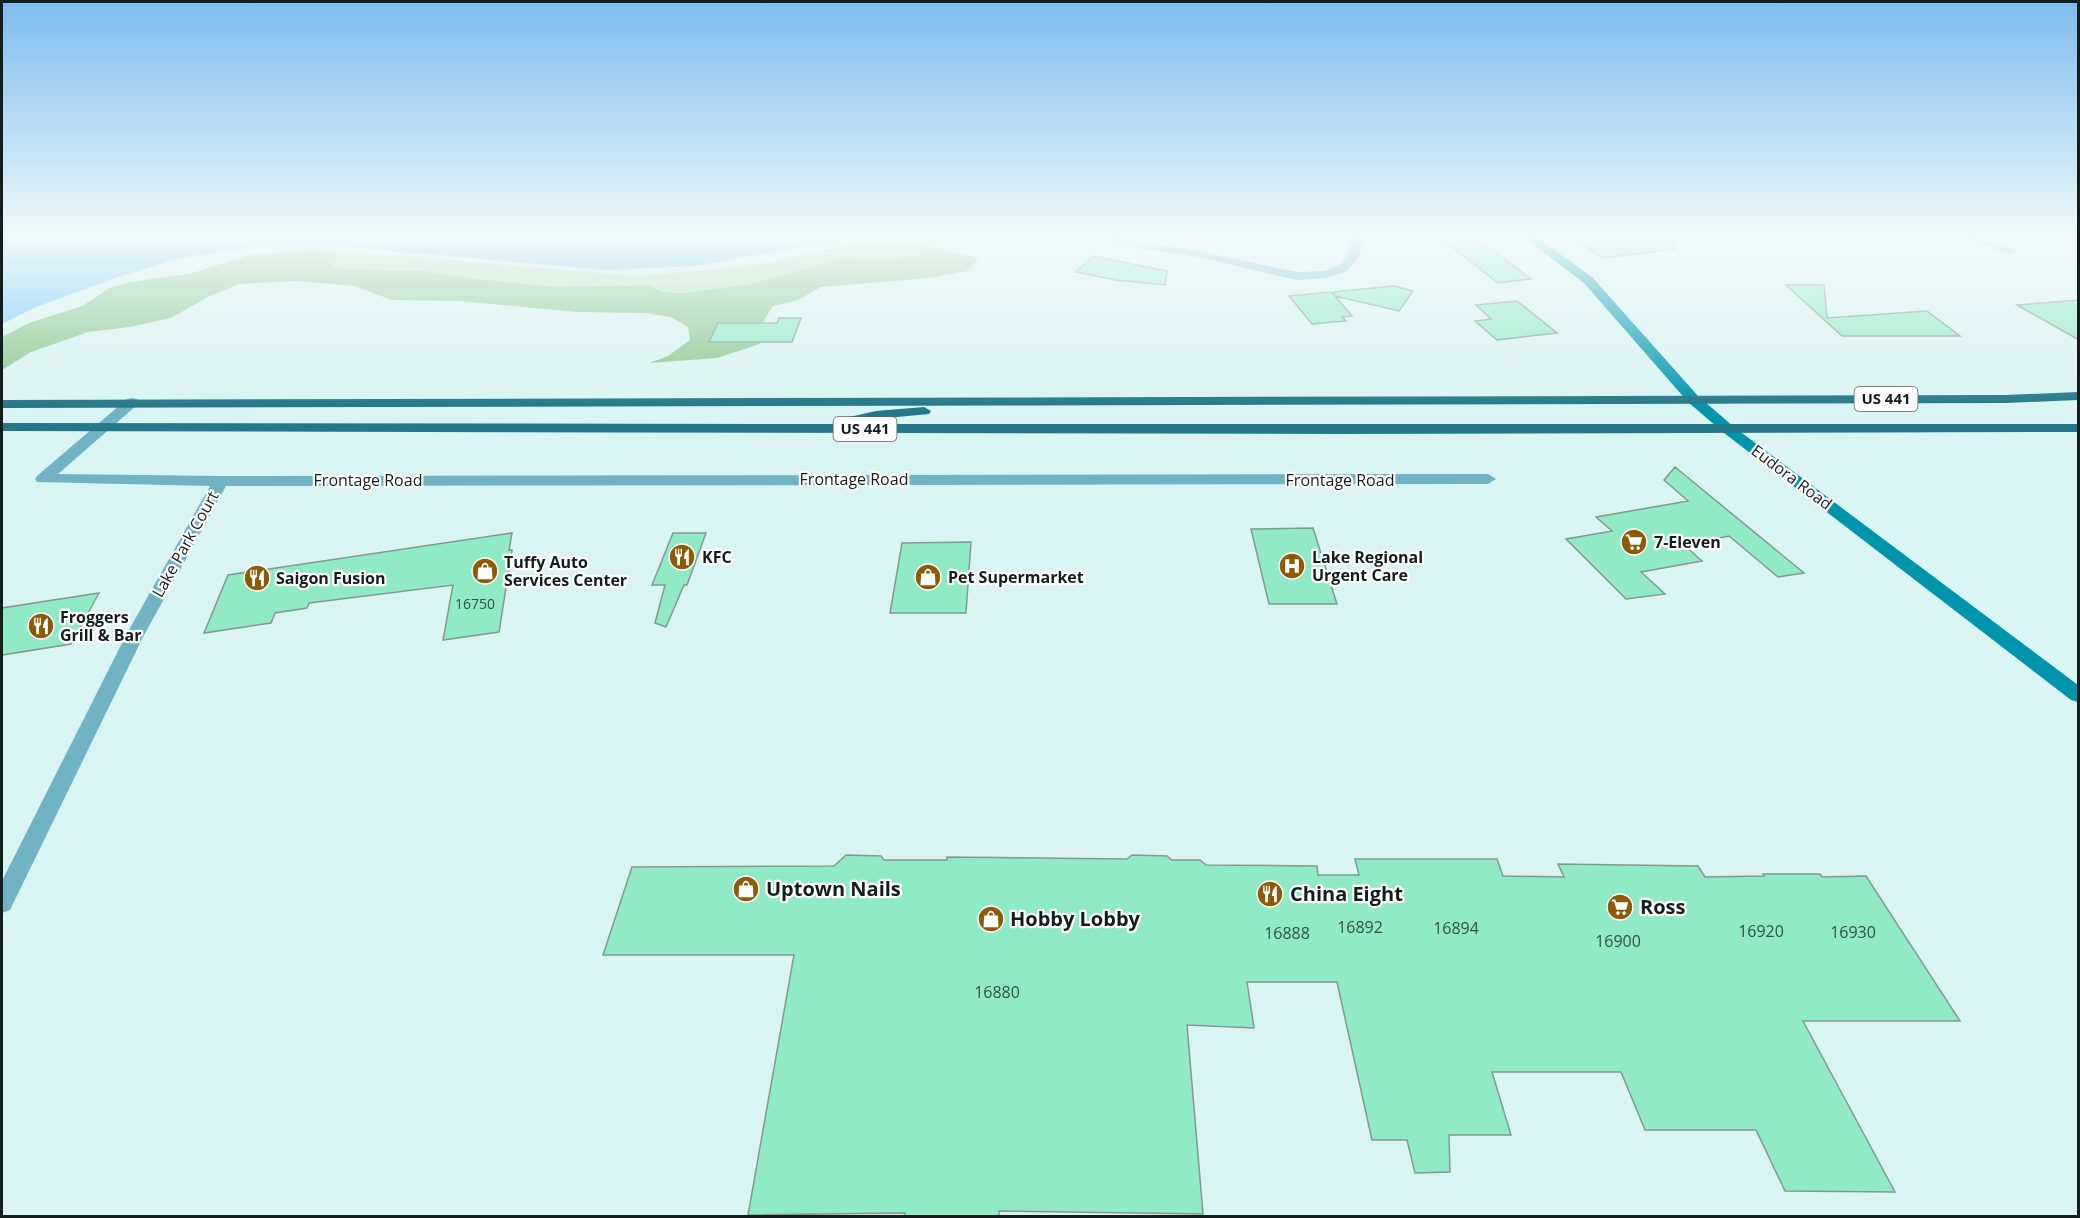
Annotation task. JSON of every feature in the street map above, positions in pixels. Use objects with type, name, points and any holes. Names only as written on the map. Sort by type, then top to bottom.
[{"type":"main road","name":"US 441","points":[[2,404],[2005,399],[2079,396]]},
{"type":"main road","points":[[822,428],[876,415],[1042,400]]},
{"type":"main road","name":"US 441","points":[[2,427],[1729,430],[2079,428]]},
{"type":"street","name":"Eudora Road","points":[[1601,293],[1693,399],[1729,430],[2079,695]]},
{"type":"street","name":"Lake Park Court","points":[[2,903],[125,655],[182,547],[221,481],[43,479],[132,402]]},
{"type":"street","name":"Frontage Road","points":[[221,481],[1488,479]]},
{"type":"green space","points":[[102,293],[218,293],[171,318],[130,327],[88,332],[31,352],[2,370],[2,337],[29,323],[82,306]]},
{"type":"green space","points":[[373,293],[680,293],[811,293],[798,300],[773,306],[761,325],[760,344],[717,358],[649,363],[668,356],[690,340],[688,327],[671,317],[645,313],[577,312],[459,301],[392,300]]},
{"type":"water","points":[[2,293],[75,293],[36,307],[2,324]]},
{"type":"building","points":[[1322,293],[1334,295],[1334,293],[1412,293],[1399,311],[1335,296],[1352,316],[1342,317],[1346,321],[1312,324],[1289,296]]},
{"type":"building","points":[[1795,293],[1825,293],[1827,318],[1927,311],[1960,336],[1842,336]]},
{"type":"building","points":[[2079,300],[2079,340],[2017,305]]},
{"type":"building","points":[[1517,301],[1557,333],[1497,340],[1475,321],[1491,319],[1476,305]]},
{"type":"building","points":[[779,318],[801,318],[792,342],[709,342],[718,323],[777,323]]},
{"type":"building","name":"7-Eleven","points":[[1675,467],[1804,573],[1778,577],[1729,536],[1684,545],[1702,561],[1641,572],[1665,594],[1626,599],[1566,539],[1612,531],[1596,517],[1688,501],[1664,480]]},
{"type":"building","name":"Lake Regional Urgent Care","points":[[1313,528],[1337,604],[1269,604],[1251,529]]},
{"type":"building","points":[[512,533],[509,550],[512,550],[499,632],[443,640],[453,585],[309,603],[307,608],[275,613],[271,623],[204,633],[228,575]]},
{"type":"building","name":"KFC","points":[[673,533],[706,533],[687,585],[684,585],[666,627],[655,623],[665,585],[652,585]]},
{"type":"building","name":"Pet Supermarket","points":[[971,542],[966,613],[890,613],[902,543]]},
{"type":"building","name":"Froggers Grill & Bar","points":[[99,593],[71,644],[2,655],[2,608]]},
{"type":"building","points":[[846,855],[881,856],[884,860],[947,860],[947,857],[1127,859],[1132,855],[1167,856],[1172,860],[1200,860],[1206,865],[1317,866],[1318,875],[1359,875],[1355,859],[1497,859],[1503,876],[1564,877],[1558,864],[1698,866],[1705,877],[1764,876],[1763,874],[1820,874],[1822,877],[1866,876],[1960,1021],[1803,1021],[1895,1192],[1785,1191],[1756,1130],[1645,1130],[1621,1072],[1492,1072],[1511,1135],[1449,1135],[1450,1172],[1415,1173],[1407,1140],[1372,1140],[1337,982],[1247,982],[1254,1028],[1187,1025],[1203,1214],[999,1211],[999,1216],[904,1216],[905,1213],[748,1215],[794,955],[603,955],[632,867],[834,866]]},
{"type":"place","name":"7-Eleven","points":[[1634,542]]},
{"type":"place","name":"KFC","points":[[682,557]]},
{"type":"place","name":"Lake Regional Urgent Care","points":[[1292,566]]},
{"type":"place","name":"Tuffy Auto Services Center","points":[[485,571]]},
{"type":"place","name":"Pet Supermarket","points":[[928,577]]},
{"type":"place","name":"Saigon Fusion","points":[[257,578]]},
{"type":"place","name":"Froggers Grill & Bar","points":[[41,626]]},
{"type":"place","name":"Uptown Nails","points":[[746,889]]},
{"type":"place","name":"China Eight","points":[[1270,894]]},
{"type":"place","name":"Ross","points":[[1620,907]]},
{"type":"place","name":"Hobby Lobby","points":[[991,919]]}]
